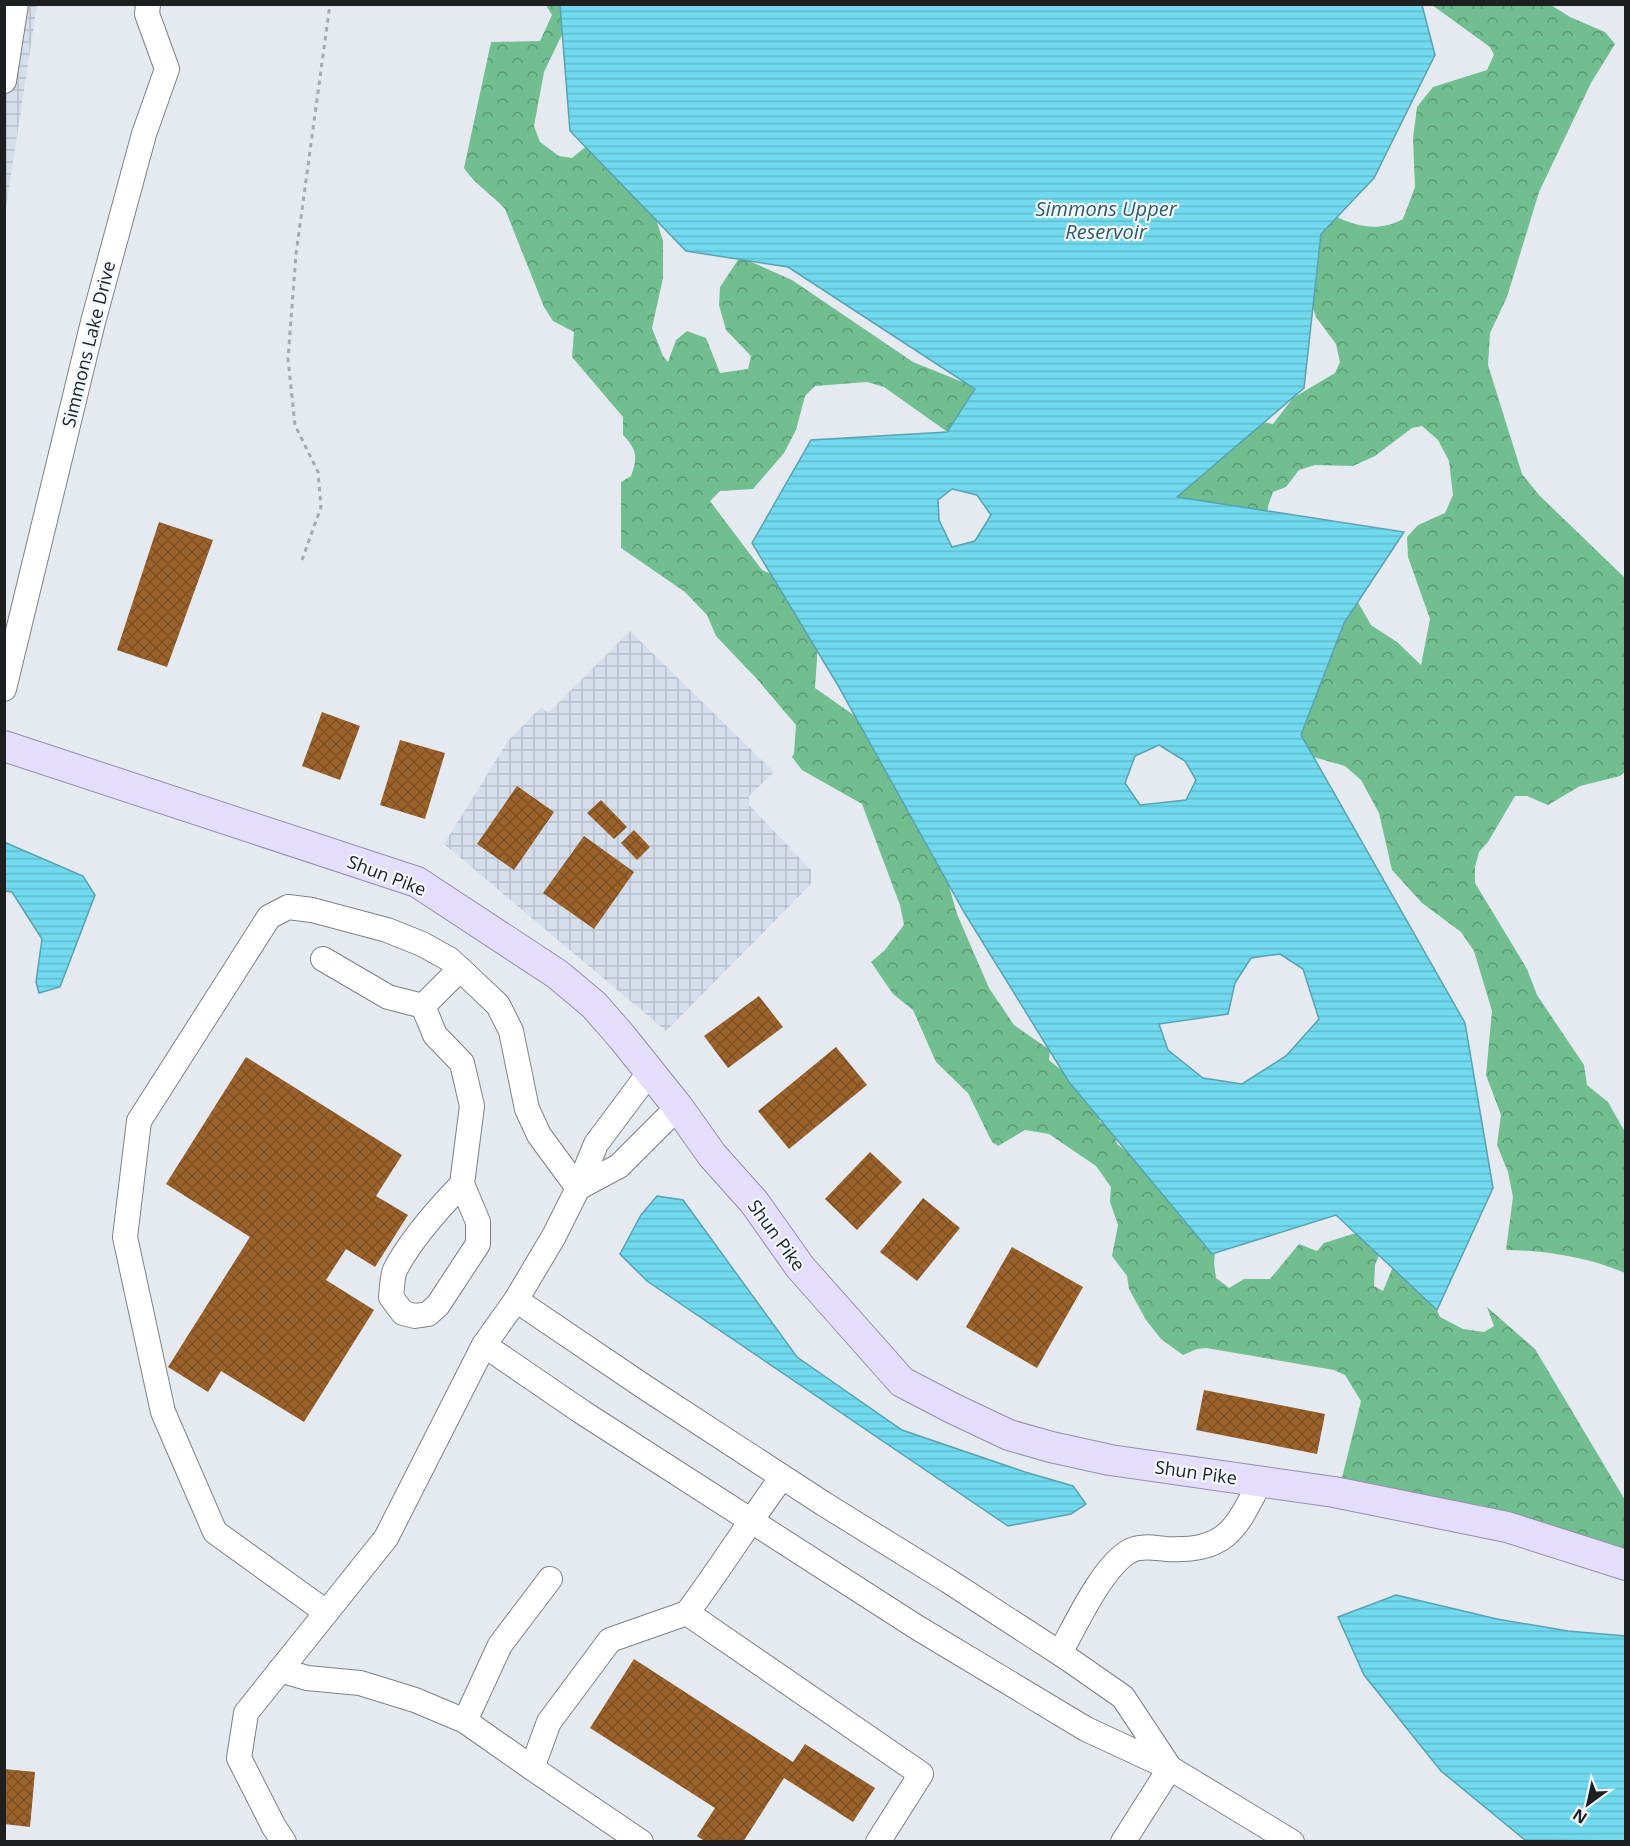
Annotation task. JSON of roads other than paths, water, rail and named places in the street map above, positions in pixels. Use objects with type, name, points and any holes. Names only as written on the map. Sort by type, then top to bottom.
[{"type":"main road","name":"Shun Pike","points":[[4,746],[417,882],[564,980],[594,1005],[622,1038],[678,1107],[712,1155],[754,1202],[800,1267],[902,1382],[1010,1435],[1051,1447],[1110,1460],[1334,1492],[1507,1527],[1626,1565]]},
{"type":"street","points":[[4,81],[16,4]]},
{"type":"street","name":"Simmons Lake Drive","points":[[4,689],[93,322],[144,134],[167,69],[147,14],[148,4]]},
{"type":"street","points":[[326,1612],[215,1532],[163,1412],[125,1237],[139,1121],[269,917],[288,907],[312,910],[387,930],[422,944],[449,959],[498,1005],[511,1031],[527,1109],[539,1136],[578,1188]]},
{"type":"street","points":[[322,959],[388,997],[423,1006]]},
{"type":"street","points":[[423,1006],[460,969]]},
{"type":"street","points":[[423,1006],[435,1035],[462,1063],[472,1106],[462,1184],[478,1222],[478,1244],[438,1305],[428,1314],[415,1316],[403,1313],[391,1297],[394,1271],[420,1233],[462,1184]]},
{"type":"street","points":[[284,1842],[239,1758],[246,1713],[386,1538],[484,1345],[516,1300],[554,1236],[578,1188],[596,1144],[649,1073]]},
{"type":"street","points":[[578,1188],[619,1166],[678,1107]]},
{"type":"street","points":[[516,1300],[782,1477],[1060,1653],[1123,1697],[1170,1768]]},
{"type":"street","points":[[484,1345],[582,1412],[918,1628],[1086,1729],[1170,1768],[1292,1842]]},
{"type":"street","points":[[532,1768],[549,1722],[610,1640],[687,1613],[782,1477]]},
{"type":"street","points":[[1060,1653],[1086,1606],[1115,1563],[1130,1550],[1143,1548],[1177,1550],[1206,1547],[1227,1535],[1243,1514],[1261,1480]]},
{"type":"street","points":[[465,1721],[500,1645],[550,1579]]},
{"type":"street","points":[[687,1613],[921,1774],[878,1842]]},
{"type":"street","points":[[280,1670],[307,1678],[360,1683],[415,1700],[465,1721],[641,1842]]},
{"type":"street","points":[[1123,1842],[1170,1768]]},
{"type":"water","name":"Simmons Upper Reservoir","points":[[560,5],[1422,5],[1435,55],[1374,178],[1321,234],[1304,388],[1177,497],[1404,532],[1344,623],[1301,735],[1465,1023],[1493,1188],[1437,1310],[1336,1215],[1212,1254],[1069,1082],[964,912],[836,682],[752,543],[811,440],[947,432],[975,389],[788,267],[686,251],[570,131]],"holes":[[[952,489],[977,495],[991,515],[975,541],[952,547],[939,520],[938,500]],[[1159,745],[1185,761],[1196,780],[1186,800],[1140,805],[1125,783],[1135,756]],[[1280,954],[1303,969],[1319,1019],[1286,1056],[1242,1084],[1203,1078],[1168,1050],[1159,1024],[1228,1014],[1235,983],[1251,958]]]},
{"type":"water","points":[[4,842],[83,876],[95,895],[60,987],[39,993],[36,982],[42,939],[12,892],[5,891]]},
{"type":"water","points":[[657,1196],[683,1200],[797,1357],[902,1430],[1073,1486],[1086,1504],[1071,1514],[1008,1526],[647,1281],[620,1254],[641,1215]]},
{"type":"water","points":[[1396,1595],[1497,1619],[1568,1631],[1625,1636],[1625,1841],[1525,1840],[1441,1771],[1364,1675],[1338,1617]]}]
